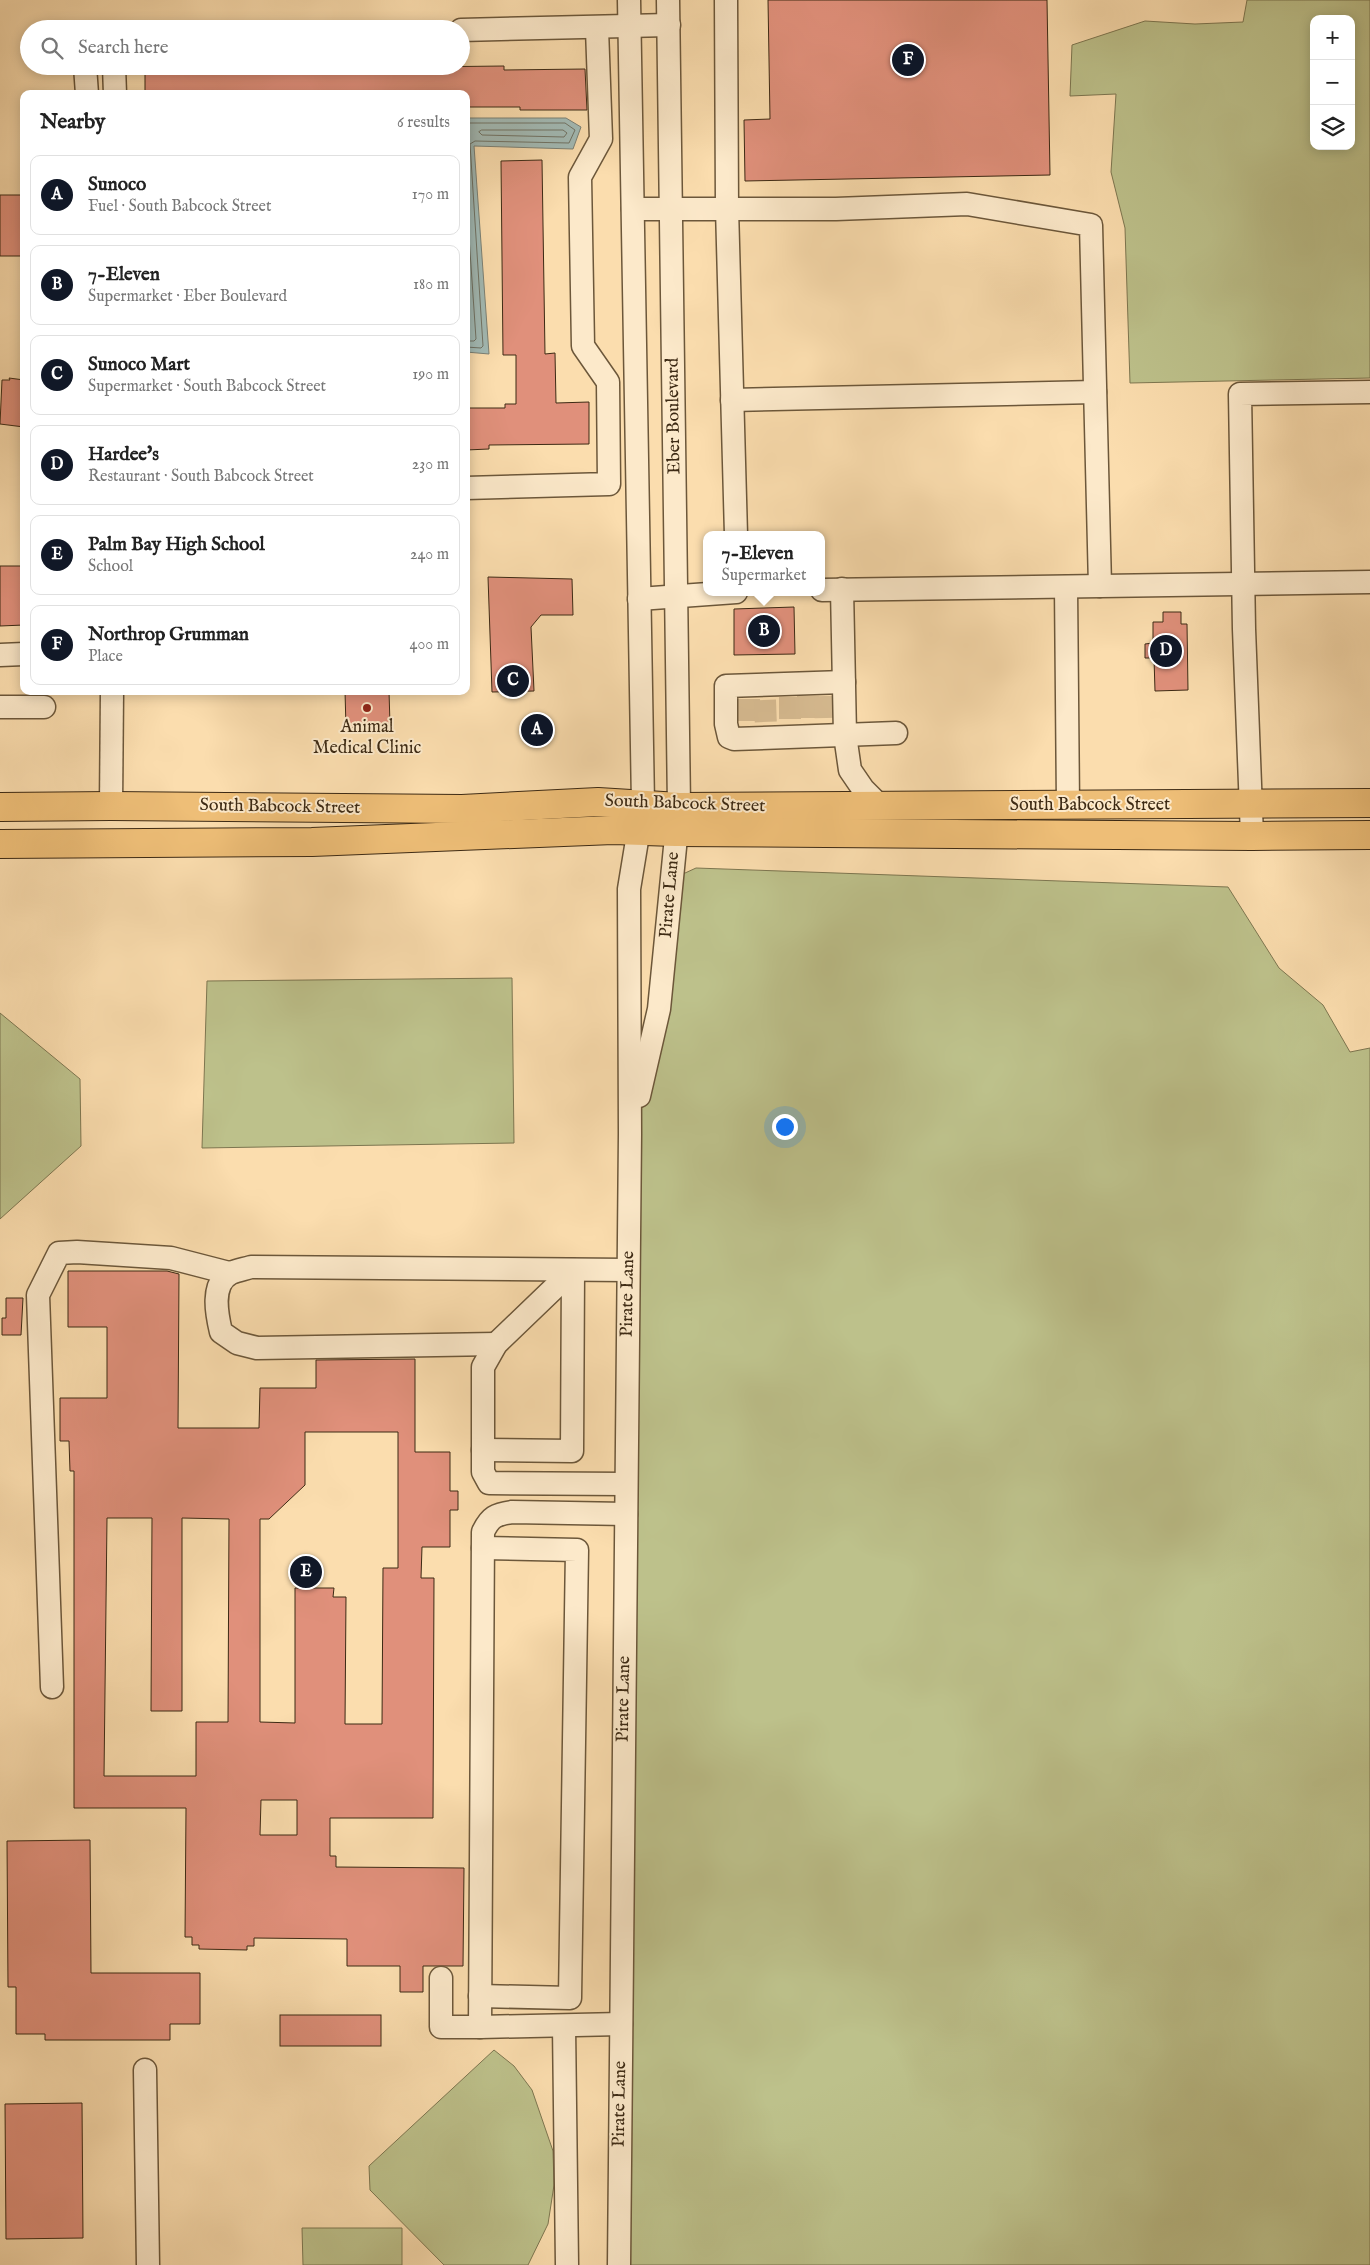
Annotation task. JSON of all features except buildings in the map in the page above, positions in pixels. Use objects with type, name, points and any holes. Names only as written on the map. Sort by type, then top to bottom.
[{"type":"main road","name":"South Babcock Street","points":[[0,808],[111,806],[462,809],[598,802],[640,818],[677,820],[1252,836],[1370,835]]},
{"type":"main road","name":"South Babcock Street","points":[[677,820],[880,806],[1370,803]]},
{"type":"main road","name":"South Babcock Street","points":[[0,844],[312,842],[613,830],[640,818]]},
{"type":"street","points":[[629,0],[639,599],[640,818]]},
{"type":"street","name":"Eber Boulevard","points":[[668,0],[677,820]]},
{"type":"street","points":[[726,0],[727,208],[736,531]]},
{"type":"street","points":[[470,30],[597,29],[668,25]]},
{"type":"street","points":[[597,29],[601,139],[580,177],[583,346],[608,382],[610,484]]},
{"type":"street","points":[[86,75],[87,90]]},
{"type":"street","points":[[114,75],[115,90]]},
{"type":"street","points":[[633,209],[671,207],[926,208],[967,204],[1091,224],[1100,586]]},
{"type":"street","points":[[732,400],[1095,392]]},
{"type":"street","points":[[1252,836],[1240,394],[1370,392]]},
{"type":"street","points":[[470,488],[637,484]]},
{"type":"street","points":[[880,806],[863,790],[850,770],[813,732],[812,689],[832,590],[1370,582]]},
{"type":"street","points":[[1066,587],[1068,806]]},
{"type":"street","points":[[639,599],[703,594]]},
{"type":"street","points":[[0,655],[20,654]]},
{"type":"street","points":[[812,689],[757,692],[726,686],[726,724],[729,737],[758,733],[896,733]]},
{"type":"street","points":[[111,806],[112,695]]},
{"type":"street","points":[[0,707],[44,706]]},
{"type":"street","name":"Pirate Lane","points":[[618,2265],[630,1134],[629,889],[640,818]]},
{"type":"street","name":"Pirate Lane","points":[[630,1134],[659,1009],[677,820]]},
{"type":"street","points":[[52,1687],[38,1295],[60,1253],[171,1258],[229,1273],[251,1267],[628,1270]]},
{"type":"street","points":[[573,1270],[496,1344],[483,1367],[483,1472],[489,1483],[626,1484]]},
{"type":"street","points":[[483,1450],[572,1451],[573,1270]]},
{"type":"street","points":[[229,1273],[218,1289],[216,1310],[221,1332],[237,1343],[257,1348],[496,1344]]},
{"type":"street","points":[[480,2027],[483,1532],[489,1520],[498,1514],[512,1512],[626,1514]]},
{"type":"street","points":[[480,1996],[570,1998],[577,1550],[482,1548]]},
{"type":"street","points":[[441,1978],[441,2027],[621,2024]]},
{"type":"street","points":[[564,2026],[567,2265]]},
{"type":"street","points":[[145,2070],[148,2265]]},
{"type":"green space","points":[[1247,0],[1370,0],[1370,378],[1130,383],[1125,228],[1111,172],[1116,94],[1070,96],[1072,45],[1145,21],[1195,24],[1243,22]]},
{"type":"green space","points":[[696,868],[1228,887],[1279,968],[1323,1005],[1350,1052],[1370,1048],[1370,2265],[619,2265],[630,1134],[672,879]]},
{"type":"green space","points":[[512,978],[514,1143],[202,1148],[207,981]]},
{"type":"green space","points":[[0,1013],[80,1079],[81,1146],[0,1219]]},
{"type":"green space","points":[[494,2050],[514,2066],[532,2090],[553,2151],[554,2185],[548,2224],[528,2265],[444,2265],[370,2190],[369,2166]]},
{"type":"green space","points":[[302,2228],[402,2228],[402,2265],[303,2265]]},
{"type":"water","points":[[470,118],[566,118],[581,127],[573,149],[474,146],[489,354],[470,352]]},
{"type":"tunnel","points":[[808,696],[808,727]]},
{"type":"tunnel","points":[[825,696],[826,727]]},
{"type":"tunnel","points":[[790,697],[790,728]]},
{"type":"tunnel","points":[[749,699],[749,727]]},
{"type":"tunnel","points":[[765,700],[766,728]]},
{"type":"place","name":"Northrop Grumman","points":[[908,60]]},
{"type":"place","name":"7-Eleven","points":[[764,631]]},
{"type":"place","name":"Hardee's","points":[[1166,651]]},
{"type":"place","name":"Sunoco Mart","points":[[513,681]]},
{"type":"place","name":"Animal Medical Clinic","points":[[367,708]]},
{"type":"place","name":"Sunoco","points":[[537,730]]},
{"type":"place","name":"Palm Bay High School","points":[[306,1572]]}]
